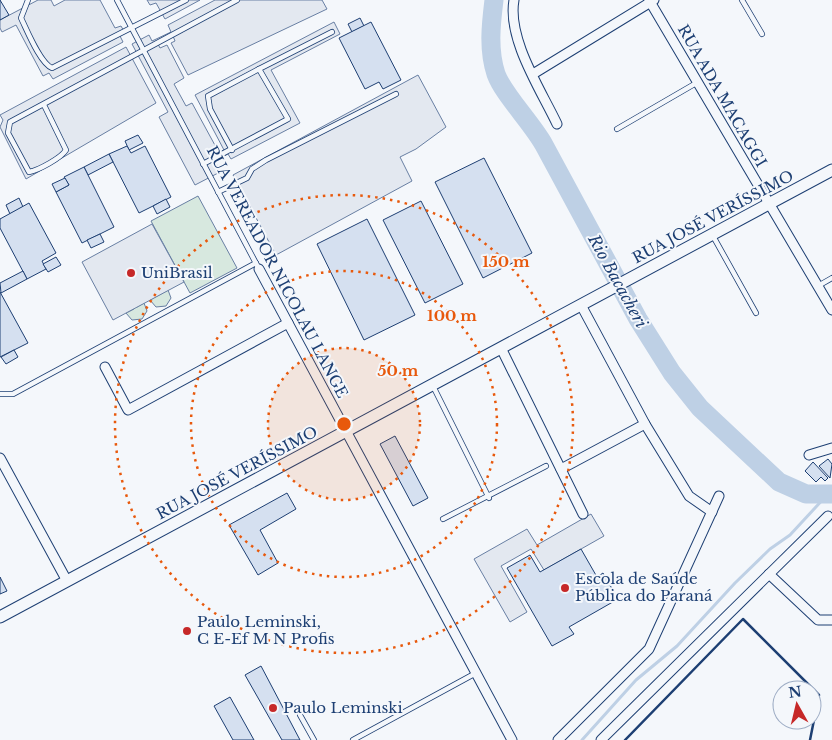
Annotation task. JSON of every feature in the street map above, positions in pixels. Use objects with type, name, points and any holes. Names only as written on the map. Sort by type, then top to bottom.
[{"type":"street","points":[[514,0],[513,15],[518,40],[557,124]]},
{"type":"street","points":[[533,74],[651,1]]},
{"type":"street","name":"RUA ADA MACAGGI","points":[[651,1],[832,310]]},
{"type":"street","name":"RUA JOSÉ VERÍSSIMO","points":[[0,617],[832,170]]},
{"type":"street","name":"RUA VEREADOR NICOLAU LANGE","points":[[258,266],[512,740]]},
{"type":"street","points":[[581,305],[645,424],[689,496],[712,512]]},
{"type":"street","points":[[105,367],[128,410],[288,323]]},
{"type":"street","points":[[501,348],[583,514]]},
{"type":"street","points":[[561,469],[645,424]]},
{"type":"street","points":[[810,455],[832,448]]},
{"type":"street","points":[[0,458],[4,474],[67,581]]},
{"type":"street","points":[[558,740],[649,649],[720,496]]},
{"type":"street","points":[[601,740],[828,516]]},
{"type":"street","points":[[769,574],[818,620],[832,620]]},
{"type":"lane","points":[[28,0],[21,18],[42,59],[47,66],[52,68],[186,0]]},
{"type":"lane","name":"RUA VEREADOR NICOLAU LANGE","points":[[117,0],[258,266]]},
{"type":"lane","points":[[44,105],[66,150],[29,172],[8,133],[7,128],[10,122],[237,0]]},
{"type":"lane","points":[[742,0],[762,34]]},
{"type":"lane","points":[[232,150],[210,109],[208,96],[332,32]]},
{"type":"lane","points":[[204,164],[288,119],[259,69]]},
{"type":"lane","points":[[617,129],[698,82]]},
{"type":"lane","points":[[218,192],[247,178],[252,169],[266,160],[396,94]]},
{"type":"lane","points":[[713,234],[756,313]]},
{"type":"lane","points":[[0,394],[13,394],[258,266]]},
{"type":"lane","points":[[818,286],[832,278]]},
{"type":"lane","points":[[432,385],[489,498]]},
{"type":"lane","points":[[443,519],[489,498],[546,466]]},
{"type":"lane","points":[[353,740],[476,673]]},
{"type":"lane","points":[[300,715],[314,740]]},
{"type":"shaded area","points":[[38,0],[51,0],[54,6],[65,0],[100,0],[115,28],[121,26],[125,33],[120,36],[123,42],[53,79],[49,73],[43,76],[16,25],[2,32],[0,28],[0,20]]},
{"type":"shaded area","points":[[147,0],[200,0],[165,19],[156,3],[150,5]]},
{"type":"shaded area","points":[[215,0],[322,0],[327,9],[188,75],[171,43],[175,41],[173,36],[158,44],[160,48],[167,45],[184,78],[174,84],[186,106],[192,103],[217,149],[211,153],[213,156],[224,150],[195,95],[334,22],[340,34],[271,70],[300,123],[231,159],[228,154],[215,161],[220,172],[195,185],[159,117],[168,112],[132,44],[149,35],[152,41],[171,32],[168,25]]},
{"type":"shaded area","points":[[126,47],[156,103],[26,179],[0,127],[3,120],[0,115]]},
{"type":"shaded area","points":[[418,75],[446,127],[416,149],[400,157],[412,181],[276,255],[233,175]]},
{"type":"shaded area","points":[[198,196],[237,268],[190,293],[151,221]]},
{"type":"shaded area","points":[[152,224],[184,282],[113,320],[82,262]]},
{"type":"shaded area","points":[[106,254],[137,307],[144,303],[147,311],[142,319],[132,320],[126,313],[134,309]]},
{"type":"shaded area","points":[[168,290],[171,298],[166,306],[156,307],[150,300]]},
{"type":"shaded area","points":[[591,514],[604,536],[544,570],[531,549],[501,566],[527,612],[510,622],[474,559],[527,529],[537,545]]},
{"type":"building","points":[[0,0],[9,15],[0,20]]},
{"type":"building","points":[[360,18],[364,26],[352,32],[348,24]]},
{"type":"building","points":[[371,22],[401,80],[383,89],[379,82],[365,89],[339,38]]},
{"type":"building","points":[[138,135],[143,143],[129,150],[125,141]]},
{"type":"building","points":[[127,146],[131,153],[145,146],[171,197],[139,213],[109,154]]},
{"type":"building","points":[[109,154],[113,162],[88,175],[84,167]]},
{"type":"building","points":[[484,158],[532,253],[483,278],[435,182]]},
{"type":"building","points":[[84,167],[114,227],[82,243],[56,192],[69,185],[64,177]]},
{"type":"building","points":[[65,178],[69,185],[56,192],[52,184]]},
{"type":"building","points":[[19,198],[23,207],[10,214],[6,205]]},
{"type":"building","points":[[166,199],[170,207],[157,214],[153,206]]},
{"type":"building","points":[[421,201],[463,284],[425,303],[383,220]]},
{"type":"building","points":[[29,203],[56,253],[42,261],[46,269],[27,279],[0,228],[0,219]]},
{"type":"building","points":[[367,219],[415,315],[364,340],[317,244]]},
{"type":"building","points":[[100,234],[104,242],[91,248],[87,240]]},
{"type":"building","points":[[56,257],[61,265],[48,272],[43,264]]},
{"type":"building","points":[[23,271],[27,279],[1,293],[0,283]]},
{"type":"building","points":[[0,292],[28,343],[0,357]]},
{"type":"building","points":[[14,350],[18,357],[6,364],[1,357]]},
{"type":"building","points":[[395,436],[428,498],[413,506],[380,444]]},
{"type":"building","points":[[828,459],[832,464],[830,478],[819,466]]},
{"type":"building","points":[[813,462],[828,478],[825,481],[821,477],[816,482],[805,471]]},
{"type":"building","points":[[287,493],[296,509],[260,530],[278,563],[258,575],[229,525]]},
{"type":"building","name":"Escola de Saúde Pública do Paraná","points":[[581,549],[597,577],[603,573],[618,599],[569,627],[574,634],[552,646],[507,568],[530,555],[540,572]]},
{"type":"building","points":[[0,577],[7,591],[0,594]]},
{"type":"building","name":"Paulo Leminski","points":[[261,666],[300,740],[282,740],[245,675]]},
{"type":"building","name":"Paulo Leminski","points":[[230,697],[254,740],[233,740],[214,706]]},
{"type":"waterway","name":"Rio Bacacheri","points":[[494,0],[491,46],[496,74],[511,99],[544,145],[638,319],[672,373],[700,408],[779,482],[806,494],[832,494]]},
{"type":"waterway","points":[[582,740],[636,680],[677,646],[735,583],[770,549],[790,535],[827,495]]},
{"type":"wall","points":[[625,740],[743,619],[819,695],[810,740]]},
{"type":"place","name":"UniBrasil","points":[[131,273]]},
{"type":"place","name":"Escola de Saúde Pública do Paraná","points":[[565,588]]},
{"type":"place","name":"Paulo Leminski, C E-Ef M N Profis","points":[[187,631]]},
{"type":"place","name":"Paulo Leminski","points":[[273,708]]}]
